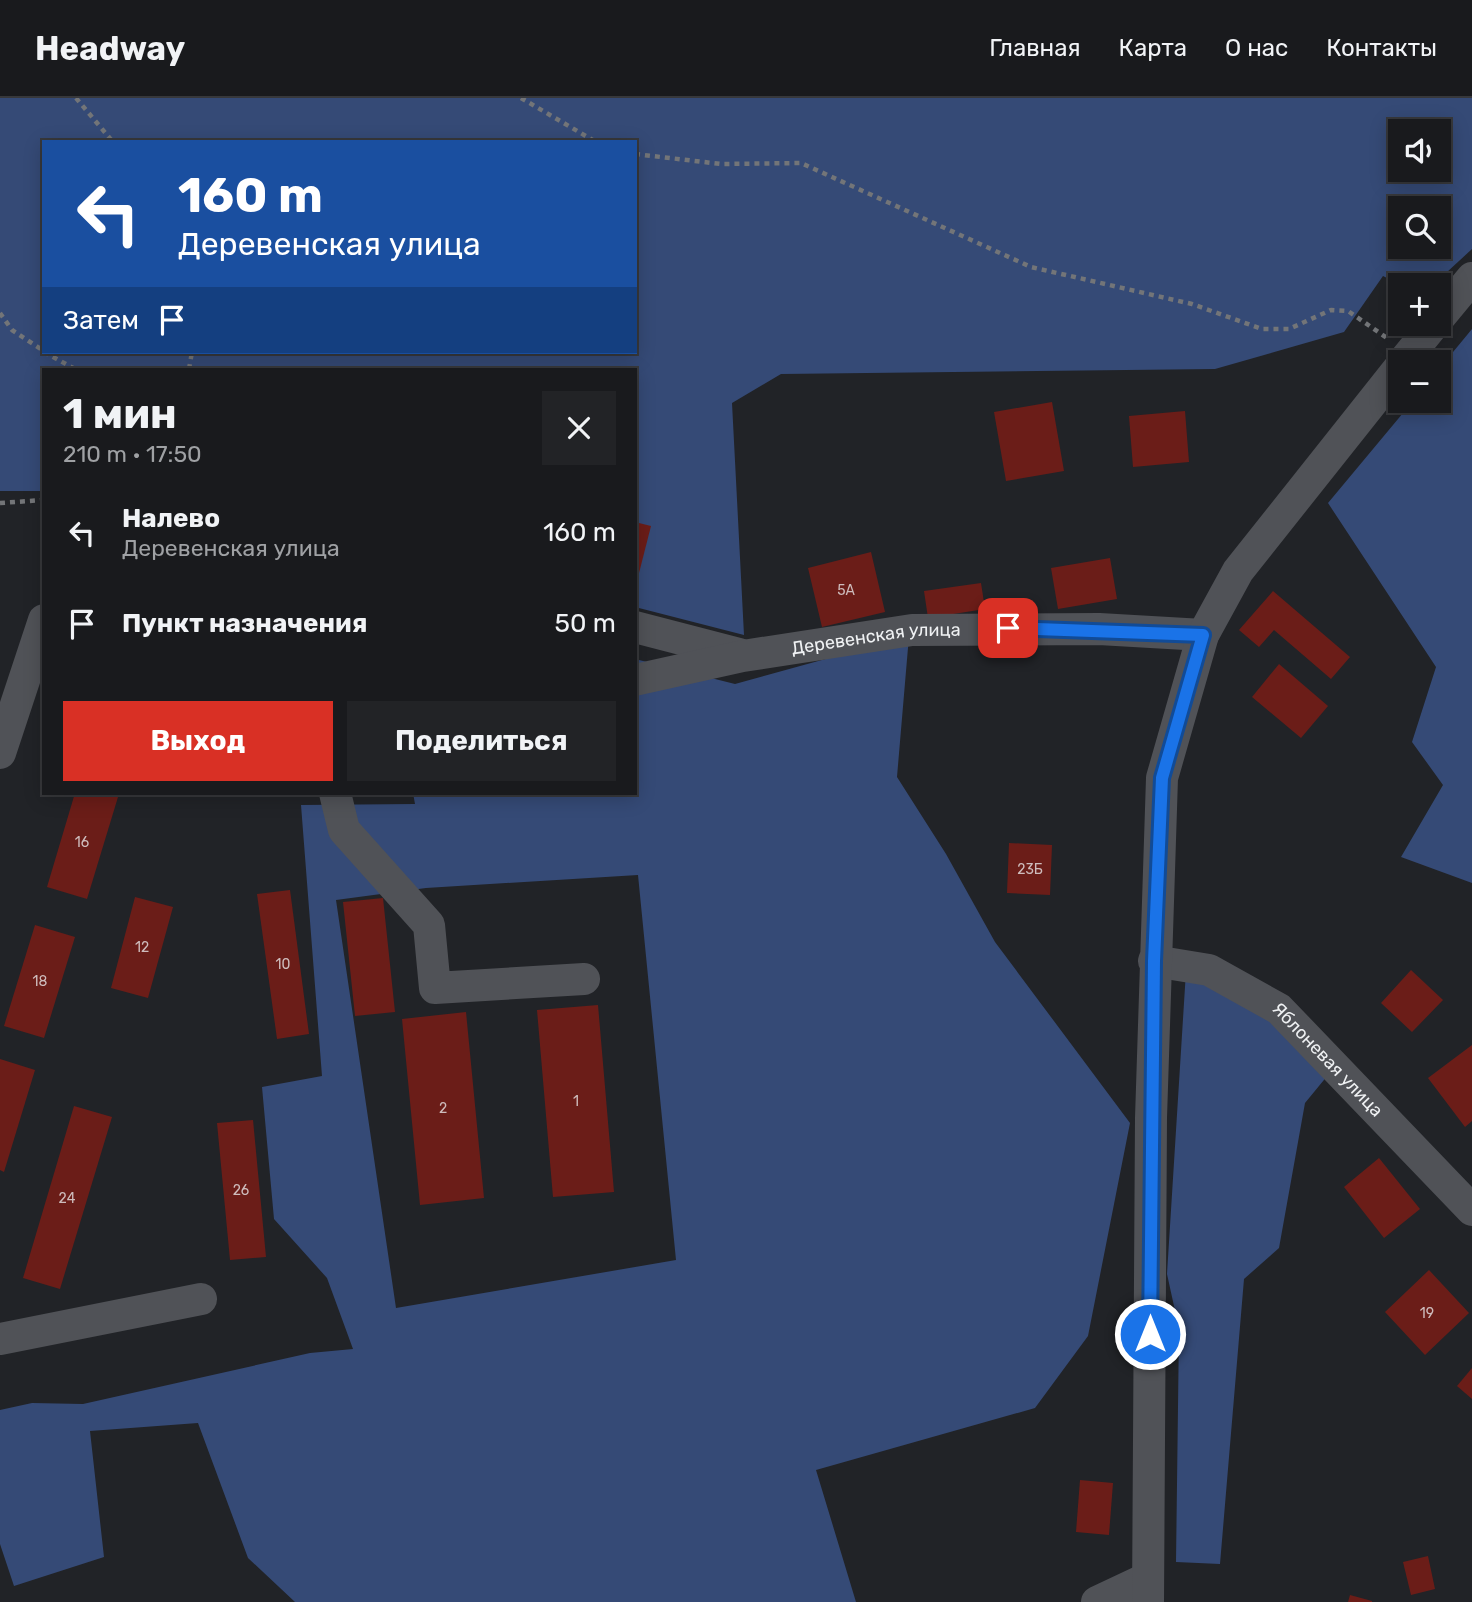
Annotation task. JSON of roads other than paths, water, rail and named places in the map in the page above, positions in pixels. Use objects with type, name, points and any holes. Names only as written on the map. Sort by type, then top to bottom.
[{"type":"street","points":[[1451,303],[1472,278]]},
{"type":"street","points":[[1413,350],[1424,336]]},
{"type":"street","points":[[1097,1602],[1148,1590],[1154,961],[1162,778],[1203,635],[1238,571],[1388,381]]},
{"type":"street","points":[[0,753],[42,626]]},
{"type":"street","points":[[637,628],[743,656]]},
{"type":"street","name":"Деревенская улица","points":[[637,680],[743,656],[912,630],[1099,629],[1203,635]]},
{"type":"street","points":[[335,795],[344,830],[429,925],[435,988],[584,979]]},
{"type":"street","name":"Яблоневая улица","points":[[1154,961],[1209,970],[1279,1009],[1472,1210]]},
{"type":"street","points":[[0,1339],[201,1299]]}]
